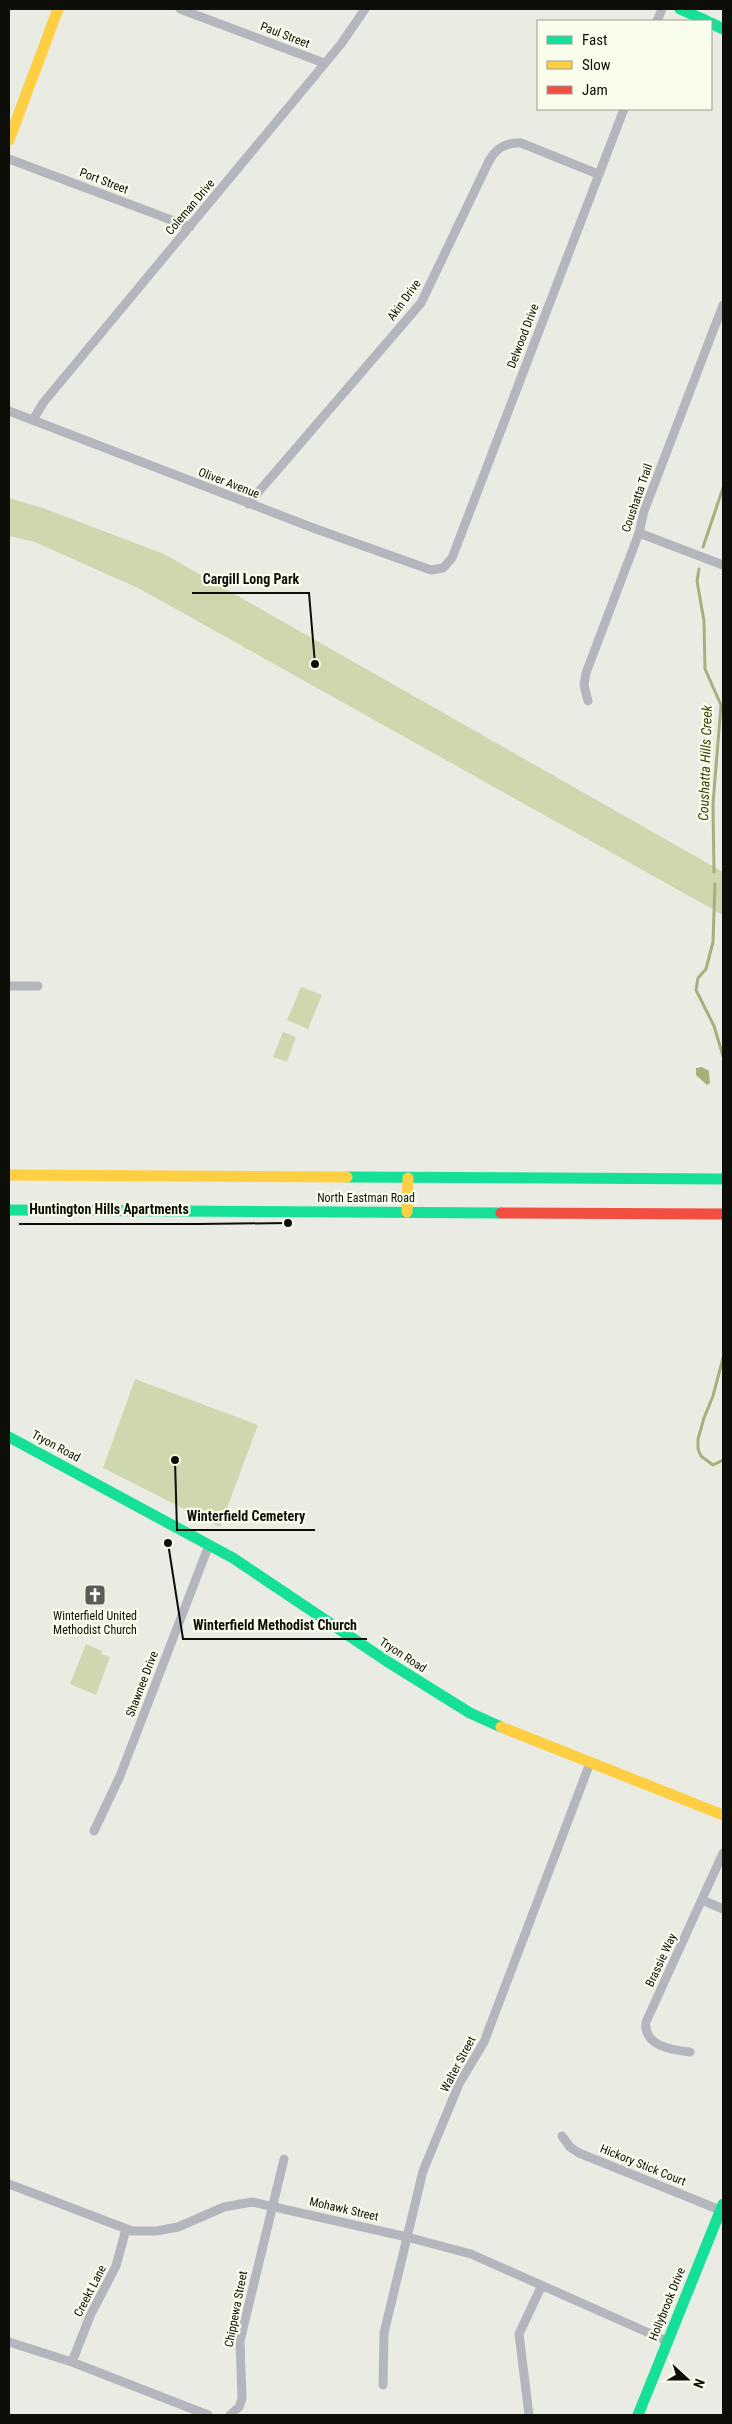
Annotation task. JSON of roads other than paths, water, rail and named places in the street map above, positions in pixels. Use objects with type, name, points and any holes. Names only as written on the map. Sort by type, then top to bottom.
[{"type":"main road","points":[[9,140],[58,9]]},
{"type":"main road","points":[[680,9],[704,20]]},
{"type":"main road","name":"North Eastman Road","points":[[9,1175],[723,1179]]},
{"type":"main road","points":[[407,1212],[408,1178]]},
{"type":"main road","name":"North Eastman Road","points":[[9,1210],[723,1214]]},
{"type":"main road","name":"Tryon Road","points":[[9,1437],[209,1545],[256,1573],[450,1701],[512,1733],[723,1815]]},
{"type":"main road","name":"Hollybrook Drive","points":[[638,2415],[722,2207]]},
{"type":"street","name":"Paul Street","points":[[180,9],[324,64]]},
{"type":"street","name":"Coleman Drive","points":[[33,420],[43,403],[347,37],[365,9]]},
{"type":"street","name":"Delwood Drive","points":[[442,568],[452,558],[624,110]]},
{"type":"street","name":"Akin Drive","points":[[248,504],[421,303],[489,161],[498,149],[508,144],[521,143],[598,174]]},
{"type":"street","name":"Port Street","points":[[9,159],[190,227]]},
{"type":"street","name":"Coushatta Trail","points":[[588,701],[584,685],[586,673],[639,533],[644,511],[723,305]]},
{"type":"street","name":"Oliver Avenue","points":[[9,411],[248,504],[431,570],[442,568]]},
{"type":"street","points":[[639,533],[723,565]]},
{"type":"street","points":[[9,986],[38,986]]},
{"type":"street","name":"Shawnee Drive","points":[[94,1831],[120,1776],[209,1545]]},
{"type":"street","name":"Walter Street","points":[[383,2385],[384,2333],[425,2166],[459,2084],[484,2042],[590,1763]]},
{"type":"street","name":"Brassie Way","points":[[690,2052],[671,2049],[653,2041],[647,2035],[645,2025],[723,1853]]},
{"type":"street","points":[[702,1900],[723,1909]]},
{"type":"street","name":"Hickory Stick Court","points":[[562,2136],[568,2145],[579,2153],[722,2207]]},
{"type":"street","name":"Chippewa Street","points":[[230,2415],[239,2407],[242,2399],[240,2341],[284,2158]]},
{"type":"street","name":"Mohawk Street","points":[[9,2184],[126,2230],[143,2232],[171,2228],[231,2204],[252,2202],[407,2237],[471,2254],[540,2287],[667,2342]]},
{"type":"street","name":"Creekt Lane","points":[[72,2362],[90,2316],[114,2271],[126,2230]]},
{"type":"street","points":[[530,2415],[519,2337],[523,2323],[540,2287]]},
{"type":"street","points":[[9,2342],[72,2362],[208,2415]]},
{"type":"waterway","name":"Coushatta Hills Creek","points":[[703,547],[723,488]]},
{"type":"waterway","name":"Coushatta Hills Creek","points":[[699,569],[697,581],[704,621],[705,669],[721,705],[713,804],[714,872]]},
{"type":"waterway","name":"Coushatta Hills Creek","points":[[715,884],[713,942],[706,969],[698,978],[696,990],[714,1026],[723,1056]]},
{"type":"waterway","name":"Coushatta Hills Creek","points":[[723,1358],[713,1396],[698,1439],[698,1449],[701,1456],[713,1465],[723,1460]]},
{"type":"place","name":"Cargill Long Park","points":[[315,664]]},
{"type":"place","name":"Huntington Hills Apartments","points":[[288,1223]]},
{"type":"place","name":"Winterfield Cemetery","points":[[175,1460]]},
{"type":"place","name":"Winterfield Methodist Church","points":[[168,1543]]},
{"type":"place","name":"Winterfield United Methodist Church","points":[[95,1595]]}]
